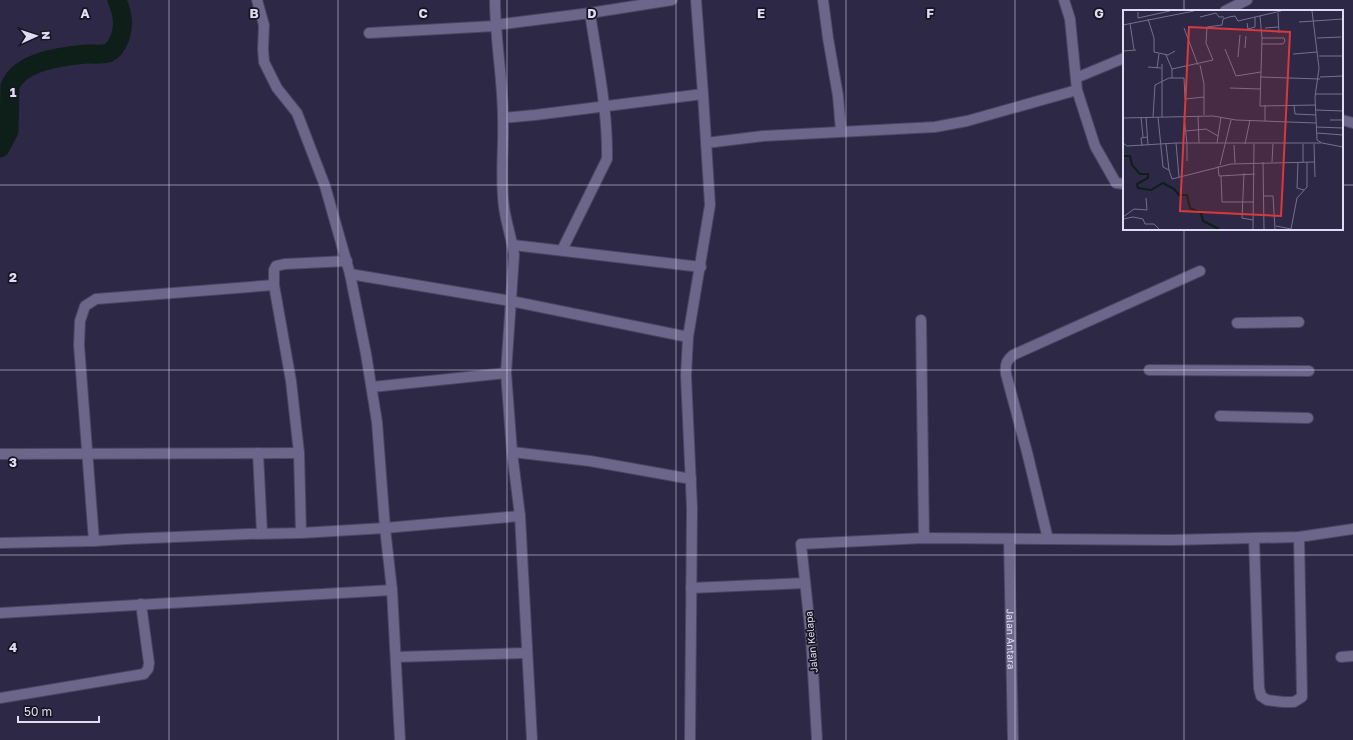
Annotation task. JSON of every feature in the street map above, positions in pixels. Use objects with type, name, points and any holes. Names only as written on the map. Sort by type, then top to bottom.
[{"type":"street","points":[[257,0],[264,25],[264,62],[277,88],[297,113],[325,186],[347,261],[372,387],[378,428],[385,528],[392,590],[400,740]]},
{"type":"street","points":[[495,0],[495,25],[499,46],[503,118],[504,208],[514,255],[506,373],[512,452],[520,516],[532,740]]},
{"type":"street","points":[[368,33],[495,25],[590,13],[672,0]]},
{"type":"street","points":[[690,740],[691,479],[686,376],[688,337],[701,267],[710,205],[696,0]]},
{"type":"street","points":[[824,0],[828,38],[838,96],[841,131]]},
{"type":"street","points":[[1064,0],[1070,19],[1077,90],[1095,146],[1116,183],[1123,184]]},
{"type":"street","points":[[1227,10],[1246,0]]},
{"type":"street","points":[[562,250],[607,158],[604,106],[590,13]]},
{"type":"street","points":[[1076,78],[1123,58]]},
{"type":"street","points":[[706,143],[763,136],[906,129],[948,125],[1077,90]]},
{"type":"street","points":[[503,118],[703,94]]},
{"type":"street","points":[[1343,120],[1353,122]]},
{"type":"street","points":[[513,245],[701,267]]},
{"type":"street","points":[[301,533],[299,453],[291,381],[274,285],[274,270],[276,266],[285,264],[347,261]]},
{"type":"street","points":[[1048,539],[1006,374],[1005,366],[1007,360],[1013,355],[1200,271]]},
{"type":"street","points":[[350,274],[511,301],[688,337]]},
{"type":"street","points":[[94,541],[79,345],[80,321],[85,306],[96,299],[274,285]]},
{"type":"street","points":[[921,320],[924,538],[1171,540],[1299,537],[1353,529]]},
{"type":"street","points":[[1238,323],[1299,322]]},
{"type":"street","points":[[1149,370],[1309,370]]},
{"type":"street","points":[[372,387],[506,373]]},
{"type":"street","points":[[1220,416],[1308,418]]},
{"type":"street","points":[[512,452],[590,461],[691,479]]},
{"type":"street","points":[[258,453],[262,533]]},
{"type":"street","points":[[0,454],[299,453]]},
{"type":"street","points":[[0,543],[94,541],[126,538],[262,533],[301,533],[385,528],[520,516]]},
{"type":"street","points":[[1254,538],[1259,688],[1261,696],[1267,700],[1294,702],[1302,698],[1299,537]]},
{"type":"street","name":"Jalan Kelapa","points":[[818,740],[811,638],[801,544],[924,538]]},
{"type":"street","name":"Jalan Antara","points":[[1009,539],[1013,740]]},
{"type":"street","points":[[691,588],[805,584]]},
{"type":"street","points":[[0,613],[392,590]]},
{"type":"street","points":[[0,698],[144,674],[148,669],[149,663],[141,604]]},
{"type":"street","points":[[396,657],[527,653]]},
{"type":"street","points":[[1341,657],[1353,656]]},
{"type":"waterway","points":[[0,148],[9,131],[10,86],[15,78],[32,65],[43,61],[77,55],[106,54],[112,51],[118,43],[122,27],[122,14],[117,0]]}]
